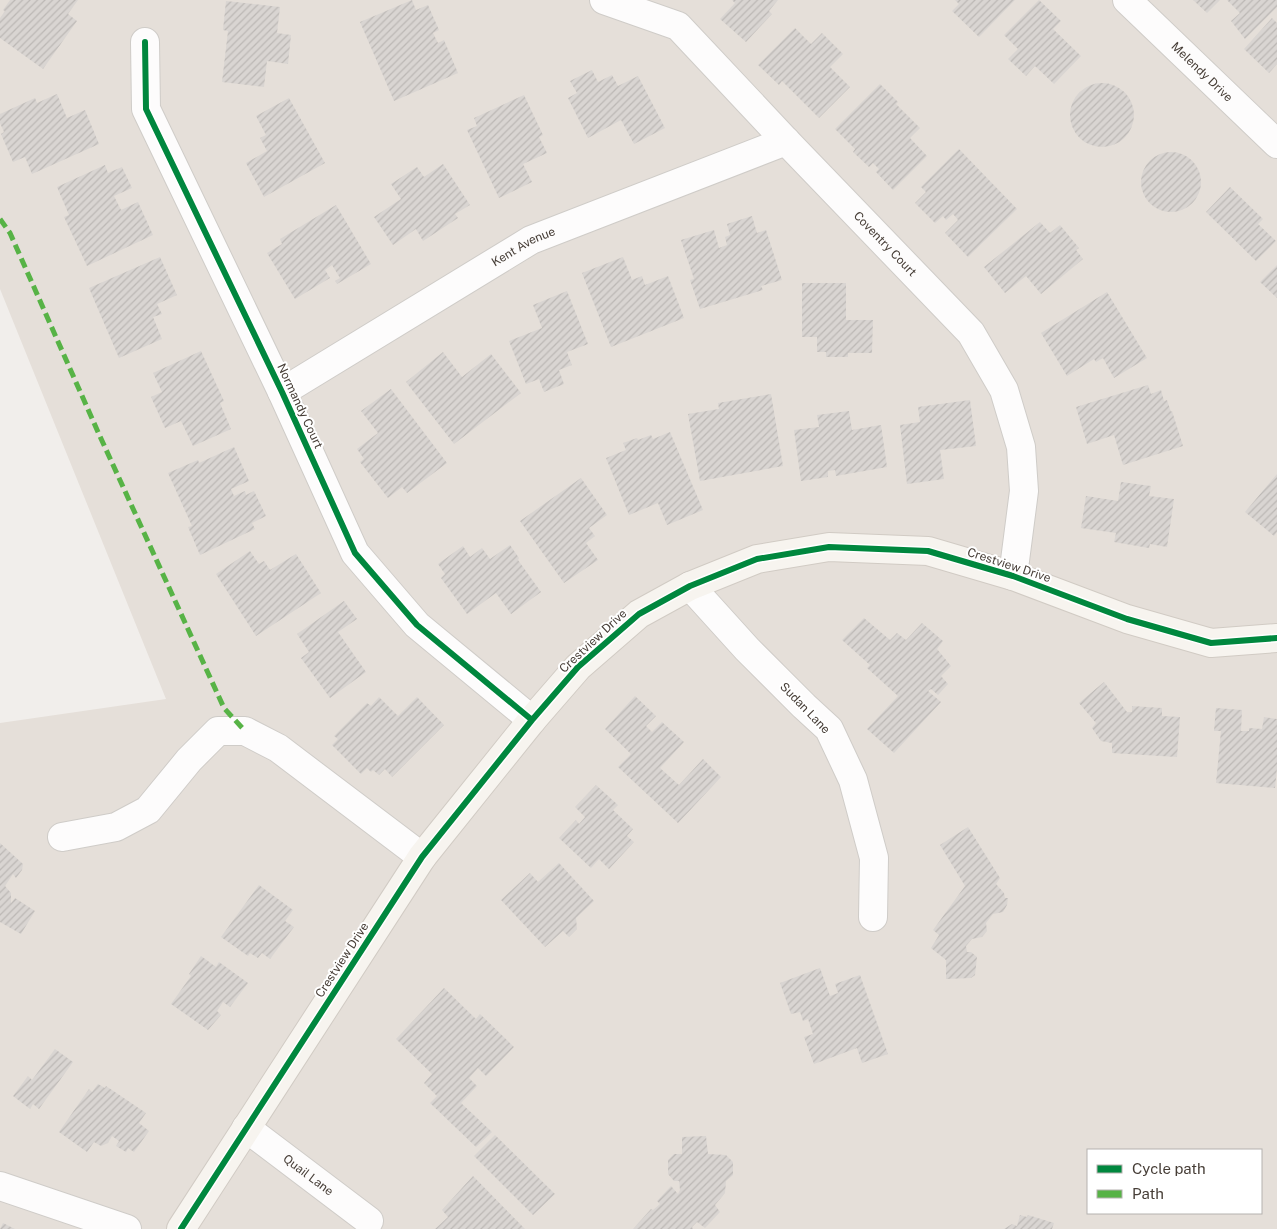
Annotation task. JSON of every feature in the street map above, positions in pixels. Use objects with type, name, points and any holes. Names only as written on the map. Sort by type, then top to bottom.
[{"type":"street","name":"Coventry Court","points":[[604,0],[678,26],[971,333],[1004,390],[1020,448],[1024,491],[1013,576]]},
{"type":"street","name":"Melendy Drive","points":[[1127,0],[1277,144]]},
{"type":"street","name":"Normandy Court","points":[[145,42],[146,109],[282,392],[355,553],[417,625],[532,720]]},
{"type":"street","name":"Kent Avenue","points":[[282,392],[532,240],[786,141]]},
{"type":"street","name":"Crestview Drive","points":[[181,1229],[422,857],[532,720],[578,667],[639,614],[690,586],[758,559],[829,547],[928,552],[1013,576],[1127,619],[1211,642],[1277,638]]},
{"type":"street","name":"Sudan Lane","points":[[690,586],[747,649],[829,729],[853,780],[874,858],[873,917]]},
{"type":"street","points":[[62,837],[116,827],[148,810],[189,760],[218,731],[245,731],[278,748],[422,857]]},
{"type":"street","name":"Quail Lane","points":[[246,1128],[369,1222]]},
{"type":"street","points":[[0,1186],[127,1229]]},
{"type":"shaded area","points":[[0,0],[1277,0],[1277,1229],[0,1229],[0,723],[166,699],[0,289]]},
{"type":"building","points":[[10,0],[78,0],[68,14],[77,21],[43,69],[0,38],[0,18]]},
{"type":"building","points":[[412,0],[416,10],[428,5],[439,30],[433,33],[438,43],[444,40],[458,73],[394,101],[360,22]]},
{"type":"building","points":[[732,0],[778,0],[769,11],[772,14],[746,42],[720,19],[735,3]]},
{"type":"building","points":[[955,0],[1015,0],[979,37],[952,11],[959,4]]},
{"type":"building","points":[[1039,0],[1061,21],[1053,29],[1081,56],[1054,84],[1035,66],[1026,76],[1008,59],[1018,49],[1004,35]]},
{"type":"building","points":[[1193,0],[1220,0],[1207,13]]},
{"type":"building","points":[[1227,0],[1277,0],[1277,7],[1245,39],[1231,21],[1240,13]]},
{"type":"building","points":[[226,1],[280,7],[277,33],[291,35],[288,64],[267,61],[264,87],[222,82],[228,31],[223,30]]},
{"type":"building","points":[[1272,18],[1277,23],[1277,64],[1269,73],[1244,49]]},
{"type":"building","points":[[795,28],[811,44],[822,33],[843,54],[830,67],[850,87],[819,118],[782,81],[779,85],[758,65]]},
{"type":"building","points":[[592,70],[598,82],[612,75],[618,86],[638,76],[665,128],[634,144],[621,120],[588,138],[568,98],[577,93],[570,81]]},
{"type":"building","points":[[1102,83],[1114,85],[1125,92],[1132,103],[1134,115],[1132,127],[1125,138],[1114,145],[1102,147],[1090,145],[1079,138],[1072,127],[1070,115],[1072,103],[1079,92],[1090,85]]},
{"type":"building","points":[[880,84],[898,102],[896,104],[920,128],[910,138],[927,156],[893,190],[876,172],[879,169],[873,163],[869,167],[853,152],[855,149],[835,129]]},
{"type":"building","points":[[57,94],[67,118],[85,110],[99,144],[32,174],[25,157],[13,162],[1,134],[4,132],[0,123],[0,114],[35,98],[37,103]]},
{"type":"building","points":[[524,95],[543,135],[539,137],[547,153],[523,164],[532,182],[499,198],[467,130],[477,126],[474,118]]},
{"type":"building","points":[[289,98],[325,163],[264,197],[246,163],[267,151],[260,138],[266,135],[256,116]]},
{"type":"building","points":[[959,149],[1017,209],[968,257],[945,233],[958,220],[953,214],[946,220],[943,216],[935,223],[915,203],[926,192],[921,187]]},
{"type":"building","points":[[1171,152],[1188,157],[1196,165],[1201,182],[1196,199],[1188,207],[1171,212],[1154,207],[1146,199],[1141,182],[1146,165],[1154,157]]},
{"type":"building","points":[[443,164],[470,205],[455,214],[458,218],[423,241],[416,229],[393,245],[374,217],[401,199],[391,184],[417,167],[424,177]]},
{"type":"building","points":[[105,165],[108,173],[122,167],[132,188],[114,196],[121,210],[138,202],[153,235],[87,266],[64,217],[69,215],[57,187]]},
{"type":"building","points":[[1230,187],[1263,219],[1258,224],[1276,241],[1256,261],[1206,212]]},
{"type":"building","points":[[336,205],[371,264],[337,284],[335,281],[340,278],[332,265],[325,270],[330,278],[295,299],[267,253],[282,244],[280,239]]},
{"type":"building","points":[[752,216],[757,233],[766,230],[782,280],[761,286],[763,290],[700,309],[690,280],[694,279],[681,240],[714,230],[719,248],[727,245],[725,237],[730,235],[727,224]]},
{"type":"building","points":[[1040,222],[1050,233],[1060,225],[1079,248],[1076,250],[1083,259],[1041,294],[1026,276],[1005,293],[984,267]]},
{"type":"building","points":[[160,257],[177,295],[157,304],[162,314],[153,317],[162,339],[119,358],[89,288]]},
{"type":"building","points":[[623,257],[632,280],[642,276],[645,285],[668,276],[684,318],[611,347],[582,273]]},
{"type":"building","points":[[1277,265],[1277,298],[1260,282]]},
{"type":"building","points":[[802,283],[846,283],[846,320],[873,320],[872,353],[848,353],[848,357],[826,357],[826,352],[817,352],[817,337],[802,337]]},
{"type":"building","points":[[567,291],[588,344],[567,352],[572,365],[559,370],[564,384],[544,392],[539,379],[526,384],[509,341],[542,328],[533,305]]},
{"type":"building","points":[[1107,292],[1147,358],[1114,378],[1103,358],[1096,362],[1094,359],[1067,376],[1041,333]]},
{"type":"building","points":[[201,351],[224,401],[220,403],[231,429],[193,446],[181,421],[165,428],[151,397],[162,392],[153,373]]},
{"type":"building","points":[[443,352],[462,377],[491,354],[521,393],[454,444],[406,382]]},
{"type":"building","points":[[1148,385],[1151,394],[1161,390],[1164,401],[1167,400],[1183,446],[1123,465],[1114,435],[1087,444],[1076,407]]},
{"type":"building","points":[[391,389],[447,463],[407,493],[402,487],[388,498],[360,462],[364,459],[357,449],[378,433],[361,411]]},
{"type":"building","points":[[771,394],[783,466],[700,481],[688,414],[719,409],[718,403]]},
{"type":"building","points":[[970,400],[976,446],[940,450],[944,479],[907,484],[900,425],[920,422],[918,407]]},
{"type":"building","points":[[849,411],[852,430],[881,425],[887,467],[836,476],[835,470],[828,471],[828,477],[801,481],[794,430],[819,427],[817,415]]},
{"type":"building","points":[[670,432],[703,510],[667,525],[658,503],[629,515],[606,458],[626,450],[623,443],[651,435],[653,439]]},
{"type":"building","points":[[234,447],[249,481],[231,489],[234,496],[245,491],[246,495],[254,491],[266,516],[252,523],[255,529],[200,555],[188,527],[192,526],[168,473],[198,460],[199,463]]},
{"type":"building","points":[[1277,474],[1277,532],[1274,536],[1245,512]]},
{"type":"building","points":[[581,478],[607,515],[589,528],[595,536],[586,543],[598,560],[564,583],[520,521]]},
{"type":"building","points":[[1121,482],[1151,486],[1149,496],[1174,499],[1167,547],[1150,544],[1149,548],[1114,542],[1116,533],[1081,528],[1086,496],[1118,501]]},
{"type":"building","points":[[510,545],[519,558],[518,560],[541,592],[511,614],[496,593],[467,614],[441,578],[445,574],[438,564],[463,546],[470,557],[482,548],[490,559]]},
{"type":"building","points":[[250,551],[259,564],[264,561],[270,570],[296,554],[321,593],[256,636],[216,574]]},
{"type":"building","points":[[344,601],[357,619],[338,632],[366,672],[330,698],[301,658],[309,652],[297,634]]},
{"type":"building","points":[[864,618],[890,640],[897,633],[906,640],[922,623],[943,641],[937,649],[951,666],[941,676],[948,684],[938,695],[931,689],[928,691],[941,702],[894,753],[867,729],[898,696],[867,668],[870,665],[842,640]]},
{"type":"building","points":[[1104,682],[1127,712],[1132,712],[1132,706],[1162,708],[1162,716],[1180,717],[1177,757],[1112,753],[1112,743],[1101,741],[1092,728],[1096,723],[1079,703]]},
{"type":"building","points":[[635,696],[656,716],[646,726],[652,732],[662,722],[684,742],[660,768],[679,785],[703,759],[721,777],[678,823],[618,767],[631,754],[605,729]]},
{"type":"building","points":[[379,697],[398,716],[417,697],[444,725],[392,777],[385,769],[379,775],[367,768],[361,774],[332,745],[338,739],[334,736],[367,703],[371,706]]},
{"type":"building","points":[[1216,708],[1242,710],[1241,731],[1249,731],[1249,728],[1262,729],[1264,717],[1277,719],[1275,788],[1216,783],[1221,731],[1214,731]]},
{"type":"building","points":[[596,785],[618,805],[613,810],[633,829],[627,836],[634,842],[609,869],[599,859],[591,868],[559,838],[576,820],[579,824],[585,817],[575,807]]},
{"type":"building","points":[[968,827],[1000,878],[996,884],[1004,893],[1005,898],[1008,898],[1007,905],[1003,912],[993,914],[986,923],[987,931],[982,937],[972,939],[966,946],[967,952],[971,952],[977,957],[975,975],[971,978],[946,979],[946,960],[931,948],[939,935],[933,930],[965,886],[940,845]]},
{"type":"building","points":[[0,843],[23,864],[22,870],[16,878],[13,874],[5,886],[11,893],[11,903],[15,898],[35,911],[21,934],[0,922]]},
{"type":"building","points":[[559,863],[594,901],[576,918],[577,929],[569,937],[563,931],[545,947],[501,900],[530,873],[538,882]]},
{"type":"building","points":[[259,885],[293,910],[285,921],[294,927],[270,959],[262,953],[258,958],[250,953],[248,956],[221,937]]},
{"type":"building","points":[[201,956],[216,967],[219,962],[248,983],[230,1007],[223,1002],[217,1011],[221,1015],[208,1030],[171,1004],[191,976],[189,974]]},
{"type":"building","points":[[820,968],[830,996],[838,993],[835,984],[860,975],[888,1054],[862,1063],[857,1048],[814,1064],[804,1037],[813,1034],[808,1019],[803,1021],[800,1012],[791,1014],[780,983]]},
{"type":"building","points":[[444,988],[476,1019],[480,1014],[514,1047],[486,1076],[478,1068],[469,1078],[477,1086],[461,1103],[492,1132],[476,1147],[430,1103],[437,1096],[424,1083],[432,1074],[396,1039]]},
{"type":"building","points":[[55,1049],[73,1062],[39,1109],[33,1104],[30,1109],[13,1096],[28,1076],[32,1080]]},
{"type":"building","points":[[98,1084],[105,1088],[106,1086],[146,1113],[139,1123],[149,1131],[134,1152],[128,1148],[126,1152],[116,1146],[119,1141],[112,1136],[108,1143],[101,1146],[94,1142],[87,1152],[59,1132],[89,1089],[92,1092]]},
{"type":"building","points":[[495,1135],[555,1194],[533,1215],[474,1156]]},
{"type":"building","points":[[706,1136],[708,1154],[726,1155],[733,1162],[733,1175],[726,1181],[725,1193],[715,1205],[720,1212],[705,1228],[697,1222],[692,1227],[693,1229],[633,1229],[651,1209],[653,1210],[660,1204],[657,1201],[671,1186],[678,1194],[680,1190],[679,1181],[674,1181],[668,1174],[668,1160],[674,1154],[682,1154],[682,1137]]},
{"type":"building","points":[[473,1176],[525,1229],[435,1229],[448,1217],[442,1210]]},
{"type":"building","points":[[1020,1215],[1027,1217],[1028,1215],[1054,1223],[1052,1229],[1004,1229],[1012,1224],[1017,1226]]},
{"type":"building","points":[[3,1223],[15,1229],[0,1229]]},
{"type":"marked path","points":[[0,219],[10,233],[98,432],[224,708],[245,731]]},
{"type":"cycle path","points":[[145,42],[146,109],[282,392],[355,553],[417,625],[532,720]]},
{"type":"cycle path","points":[[181,1229],[422,857],[532,720],[578,667],[639,614],[690,586],[757,559],[829,547],[928,551],[1013,576],[1127,619],[1211,643],[1277,638]]}]
